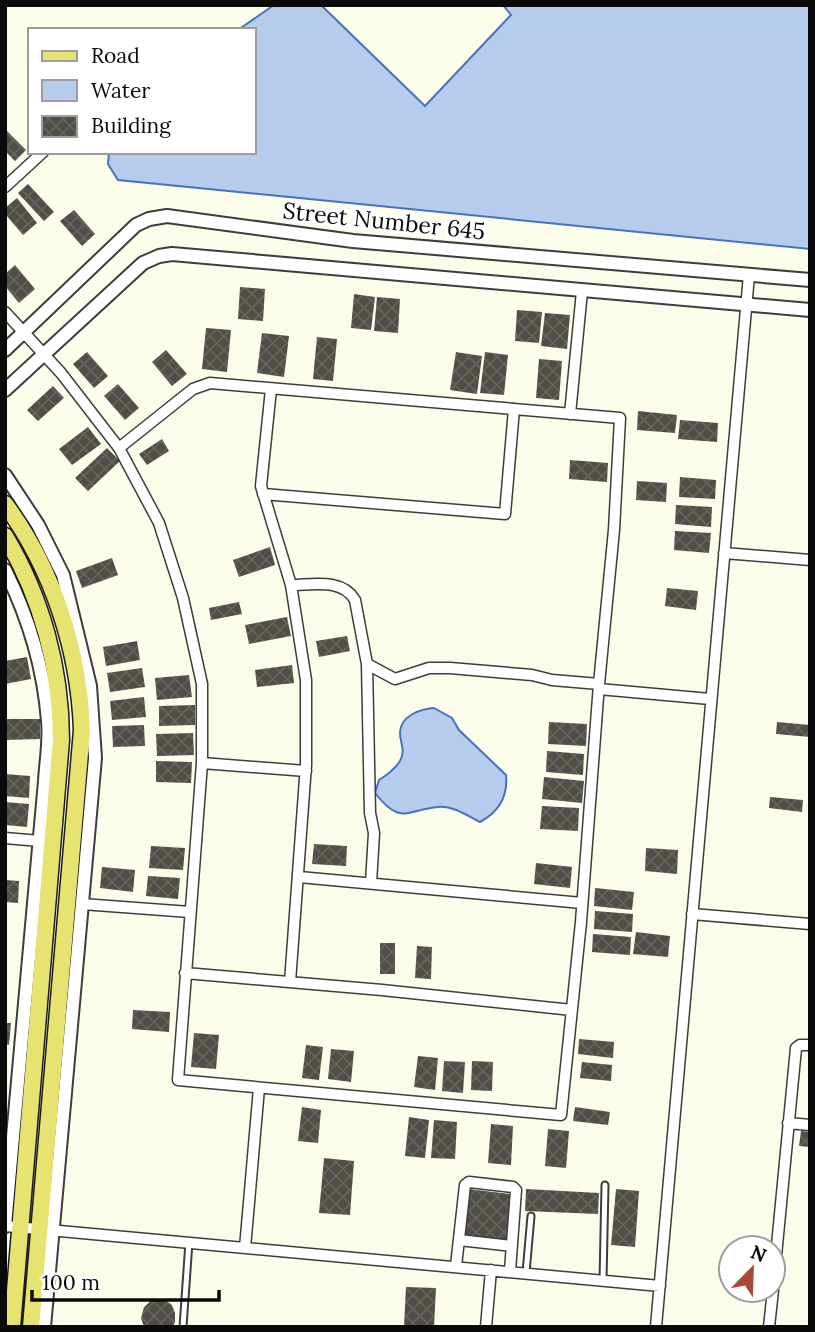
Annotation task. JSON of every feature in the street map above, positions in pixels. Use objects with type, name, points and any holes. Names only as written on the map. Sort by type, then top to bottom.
[{"type":"main road","points":[[5,503],[36,553],[55,598],[76,668],[82,730],[46,1229],[31,1327]]},
{"type":"main road","points":[[5,536],[22,567],[43,621],[54,666],[61,720],[51,884],[10,1226],[12,1327]]},
{"type":"street","points":[[5,187],[41,154]]},
{"type":"street","name":"Street Number 645","points":[[5,390],[33,342],[136,225],[149,219],[167,216],[353,241],[810,280]]},
{"type":"street","name":"Street Number 645","points":[[5,351],[33,342],[143,263],[159,256],[173,254],[810,310]]},
{"type":"street","points":[[656,1327],[749,275]]},
{"type":"street","points":[[570,414],[582,291]]},
{"type":"street","points":[[5,312],[120,448],[159,523],[183,598],[202,684],[202,764],[178,1080],[560,1115],[582,903],[622,421],[617,417],[210,383],[193,389],[120,448]]},
{"type":"street","points":[[271,389],[261,486],[291,585],[306,680],[306,771],[290,982]]},
{"type":"street","points":[[263,494],[505,514],[514,409]]},
{"type":"street","points":[[5,475],[38,525],[63,575],[90,686],[95,758],[82,904],[46,1229],[44,1327]]},
{"type":"street","points":[[724,553],[810,560]]},
{"type":"street","points":[[5,569],[31,636],[47,714],[45,781],[10,1226],[660,1286]]},
{"type":"street","points":[[291,585],[342,586],[355,600],[367,664],[370,813],[374,839],[371,883]]},
{"type":"street","points":[[367,664],[395,678],[429,668],[450,667],[710,699]]},
{"type":"street","points":[[202,764],[306,771]]},
{"type":"street","points":[[5,838],[40,841]]},
{"type":"street","points":[[299,877],[582,903]]},
{"type":"street","points":[[82,904],[190,912]]},
{"type":"street","points":[[692,914],[810,924]]},
{"type":"street","points":[[185,973],[572,1010]]},
{"type":"street","points":[[778,1234],[796,1048],[810,1045]]},
{"type":"street","points":[[245,1248],[259,1088]]},
{"type":"street","points":[[788,1123],[810,1125]]},
{"type":"street","points":[[456,1266],[465,1185],[469,1182],[515,1188],[510,1271]]},
{"type":"street","points":[[459,1240],[512,1246]]},
{"type":"street","points":[[486,1327],[491,1270]]},
{"type":"street","points":[[769,1327],[771,1304]]},
{"type":"lane","points":[[603,1281],[605,1185]]},
{"type":"lane","points":[[526,1273],[531,1216]]},
{"type":"lane","points":[[183,1327],[190,1242]]},
{"type":"water","points":[[274,5],[321,5],[425,106],[511,15],[503,5],[810,5],[810,249],[118,180],[108,164],[109,154],[256,154],[256,28],[241,28]]},
{"type":"water","points":[[434,708],[452,718],[459,730],[506,775],[501,803],[480,822],[443,807],[398,813],[391,810],[375,793],[379,780],[398,764],[402,757],[400,733],[403,722],[417,712]]},
{"type":"building","points":[[5,129],[26,150],[15,161],[5,151]]},
{"type":"building","points":[[28,184],[54,212],[44,221],[18,193]]},
{"type":"building","points":[[17,198],[37,223],[23,235],[5,214],[5,208]]},
{"type":"building","points":[[74,210],[95,234],[82,246],[60,221]]},
{"type":"building","points":[[15,265],[35,289],[19,303],[5,286],[5,274]]},
{"type":"building","points":[[240,287],[265,289],[263,321],[238,319]]},
{"type":"building","points":[[354,294],[375,297],[371,330],[351,328]]},
{"type":"building","points":[[377,297],[400,299],[398,333],[374,331]]},
{"type":"building","points":[[517,310],[542,312],[539,343],[515,341]]},
{"type":"building","points":[[545,313],[570,315],[567,349],[541,346]]},
{"type":"building","points":[[206,328],[231,330],[227,372],[202,369]]},
{"type":"building","points":[[262,333],[289,336],[284,377],[257,373]]},
{"type":"building","points":[[317,337],[337,339],[333,381],[313,379]]},
{"type":"building","points":[[166,350],[187,374],[172,386],[152,362]]},
{"type":"building","points":[[87,352],[108,376],[94,388],[73,364]]},
{"type":"building","points":[[456,352],[482,356],[477,394],[450,390]]},
{"type":"building","points":[[485,352],[508,355],[504,395],[480,393]]},
{"type":"building","points":[[539,359],[562,361],[559,400],[536,398]]},
{"type":"building","points":[[118,384],[139,408],[125,420],[104,396]]},
{"type":"building","points":[[53,386],[64,398],[38,421],[27,410]]},
{"type":"building","points":[[638,411],[677,415],[675,433],[637,430]]},
{"type":"building","points":[[680,420],[718,423],[717,442],[678,439]]},
{"type":"building","points":[[88,427],[101,444],[72,465],[59,449]]},
{"type":"building","points":[[162,439],[169,451],[147,465],[139,454]]},
{"type":"building","points":[[107,448],[120,461],[88,491],[75,478]]},
{"type":"building","points":[[570,460],[608,463],[607,482],[569,479]]},
{"type":"building","points":[[680,477],[716,480],[715,499],[679,497]]},
{"type":"building","points":[[637,481],[667,483],[666,502],[636,500]]},
{"type":"building","points":[[676,505],[712,507],[711,527],[675,524]]},
{"type":"building","points":[[675,531],[711,533],[709,553],[674,550]]},
{"type":"building","points":[[270,547],[275,565],[239,577],[233,560]]},
{"type":"building","points":[[112,558],[118,575],[82,588],[76,571]]},
{"type":"building","points":[[667,588],[698,591],[696,610],[665,606]]},
{"type":"building","points":[[239,602],[242,614],[211,620],[209,608]]},
{"type":"building","points":[[287,617],[291,636],[249,644],[245,625]]},
{"type":"building","points":[[347,636],[350,651],[319,657],[316,641]]},
{"type":"building","points":[[137,641],[140,660],[106,666],[103,647]]},
{"type":"building","points":[[27,657],[31,679],[5,684],[5,661]]},
{"type":"building","points":[[292,665],[294,683],[257,687],[255,670]]},
{"type":"building","points":[[142,668],[145,687],[110,692],[107,673]]},
{"type":"building","points":[[189,675],[192,697],[157,700],[155,678]]},
{"type":"building","points":[[144,697],[146,717],[112,720],[110,701]]},
{"type":"building","points":[[195,705],[195,725],[159,726],[159,706]]},
{"type":"building","points":[[5,719],[40,719],[40,739],[5,740]]},
{"type":"building","points":[[549,722],[587,724],[586,746],[548,744]]},
{"type":"building","points":[[777,722],[810,725],[810,737],[776,734]]},
{"type":"building","points":[[144,725],[145,746],[113,747],[112,726]]},
{"type":"building","points":[[193,733],[194,755],[157,756],[156,734]]},
{"type":"building","points":[[547,751],[584,754],[583,775],[546,772]]},
{"type":"building","points":[[156,761],[192,762],[191,783],[156,782]]},
{"type":"building","points":[[5,774],[30,776],[29,798],[5,796]]},
{"type":"building","points":[[544,777],[584,781],[582,803],[542,799]]},
{"type":"building","points":[[770,797],[803,800],[802,812],[769,808]]},
{"type":"building","points":[[5,802],[29,804],[27,827],[5,825]]},
{"type":"building","points":[[542,806],[579,808],[578,831],[540,829]]},
{"type":"building","points":[[314,844],[347,846],[346,866],[312,864]]},
{"type":"building","points":[[151,846],[185,848],[183,870],[149,868]]},
{"type":"building","points":[[646,848],[678,850],[677,874],[645,871]]},
{"type":"building","points":[[536,863],[572,867],[570,888],[534,884]]},
{"type":"building","points":[[102,867],[135,870],[133,892],[100,888]]},
{"type":"building","points":[[148,876],[180,878],[178,899],[146,896]]},
{"type":"building","points":[[5,880],[19,881],[18,903],[5,902]]},
{"type":"building","points":[[595,888],[634,892],[632,910],[594,906]]},
{"type":"building","points":[[595,911],[633,914],[632,932],[594,929]]},
{"type":"building","points":[[636,932],[670,936],[668,957],[633,954]]},
{"type":"building","points":[[593,934],[631,937],[630,955],[592,952]]},
{"type":"building","points":[[380,943],[395,943],[395,974],[380,974]]},
{"type":"building","points":[[417,946],[432,947],[431,979],[415,978]]},
{"type":"building","points":[[133,1010],[170,1012],[169,1032],[132,1029]]},
{"type":"building","points":[[5,1023],[11,1023],[9,1045],[5,1044]]},
{"type":"building","points":[[194,1033],[219,1035],[216,1069],[191,1067]]},
{"type":"building","points":[[579,1039],[614,1042],[613,1058],[578,1054]]},
{"type":"building","points":[[306,1045],[323,1047],[319,1080],[302,1078]]},
{"type":"building","points":[[331,1049],[354,1051],[351,1082],[328,1079]]},
{"type":"building","points":[[418,1056],[438,1058],[435,1090],[414,1087]]},
{"type":"building","points":[[444,1061],[465,1062],[463,1093],[442,1091]]},
{"type":"building","points":[[472,1061],[493,1062],[492,1091],[471,1090]]},
{"type":"building","points":[[582,1062],[612,1065],[611,1081],[580,1078]]},
{"type":"building","points":[[302,1107],[321,1110],[318,1143],[298,1141]]},
{"type":"building","points":[[575,1107],[610,1112],[608,1125],[573,1121]]},
{"type":"building","points":[[409,1117],[429,1120],[425,1158],[405,1156]]},
{"type":"building","points":[[434,1120],[457,1122],[455,1159],[431,1158]]},
{"type":"building","points":[[491,1124],[513,1126],[511,1165],[488,1163]]},
{"type":"building","points":[[548,1129],[569,1131],[566,1168],[545,1166]]},
{"type":"building","points":[[801,1131],[810,1132],[810,1147],[799,1146]]},
{"type":"building","points":[[324,1158],[354,1161],[350,1215],[319,1213]]},
{"type":"building","points":[[468,1189],[511,1194],[506,1241],[463,1236]]},
{"type":"building","points":[[526,1189],[599,1193],[598,1214],[525,1211]]},
{"type":"building","points":[[616,1189],[639,1191],[635,1247],[611,1245]]},
{"type":"building","points":[[406,1287],[436,1288],[434,1327],[404,1327]]},
{"type":"building","points":[[152,1300],[165,1300],[172,1305],[175,1313],[173,1327],[144,1327],[141,1318],[144,1307]]}]
